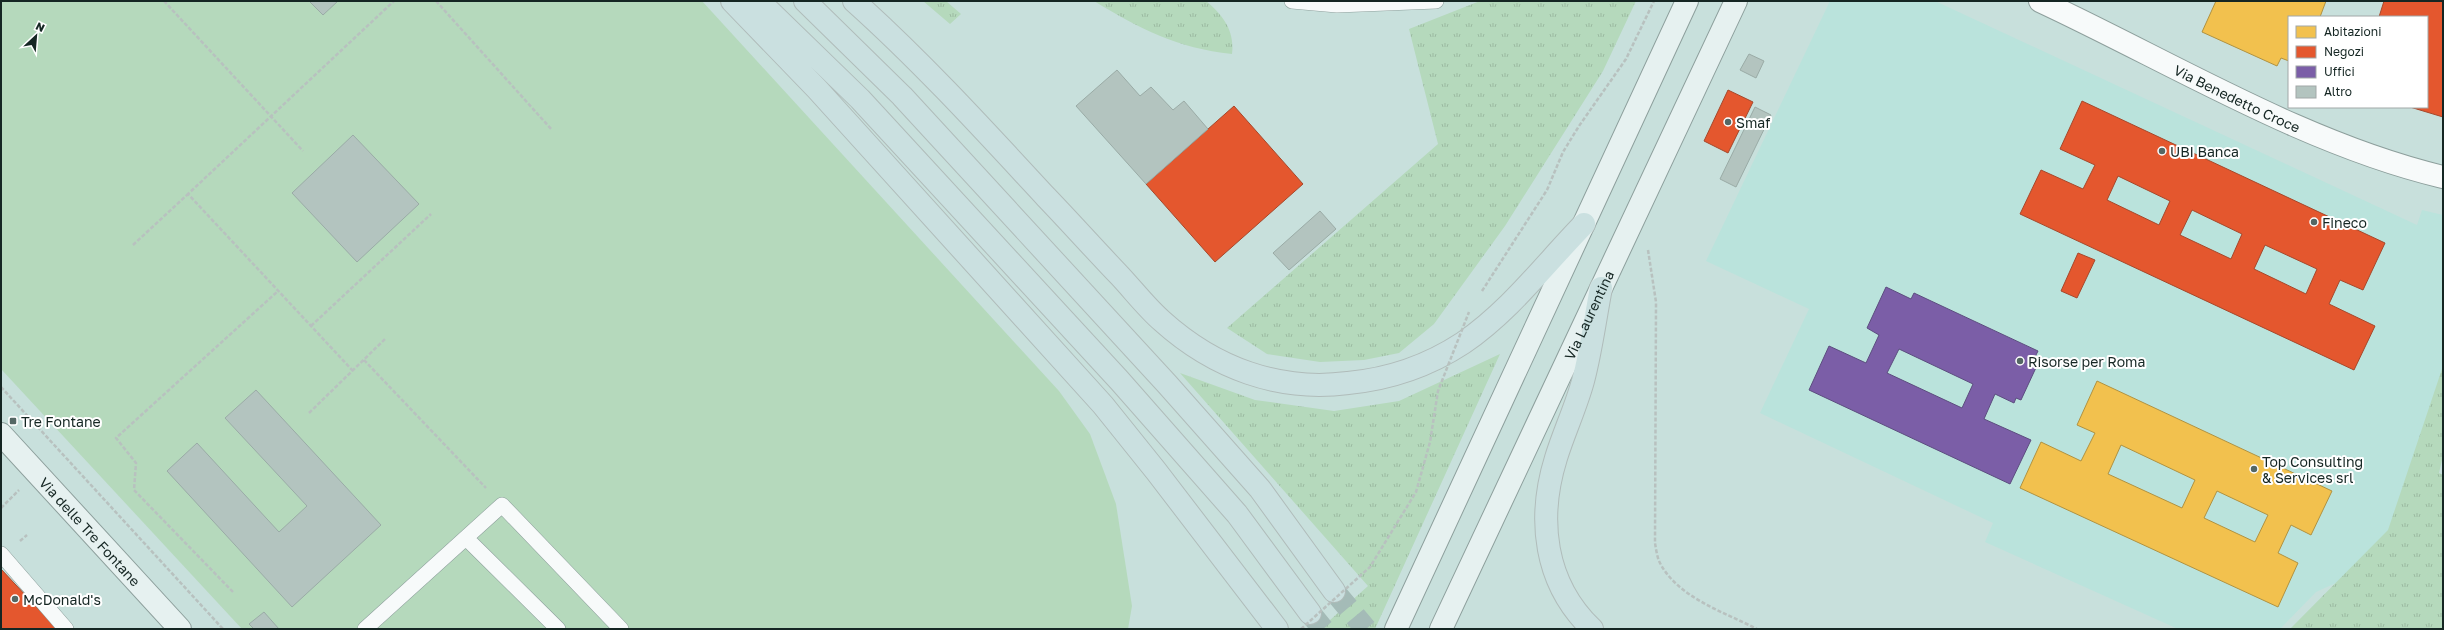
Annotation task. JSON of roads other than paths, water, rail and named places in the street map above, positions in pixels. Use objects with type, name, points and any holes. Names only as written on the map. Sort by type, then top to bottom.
[{"type":"highway","points":[[732,1],[817,89],[1107,410],[1277,629]]},
{"type":"highway","points":[[759,1],[860,99],[1124,385],[1237,514],[1306,621]]},
{"type":"highway","points":[[806,1],[902,96],[1172,390],[1260,489],[1334,591]]},
{"type":"highway","points":[[854,1],[898,40],[1160,319],[1205,354],[1259,377],[1286,383],[1334,385],[1381,379],[1429,362],[1462,343],[1485,326],[1584,224]]},
{"type":"highway","points":[[1592,629],[1567,600],[1554,574],[1547,542],[1545,518],[1552,472],[1583,381],[1601,288]]},
{"type":"main road","points":[[1396,629],[1687,1]]},
{"type":"main road","name":"Via Laurentina","points":[[1440,629],[1736,1]]},
{"type":"main road","name":"Via delle Tre Fontane","points":[[1,434],[180,629]]},
{"type":"street","name":"Via Benedetto Croce","points":[[2040,1],[2338,143],[2396,164],[2443,177]]},
{"type":"lane","points":[[1292,1],[1351,5],[1436,1]]},
{"type":"lane","points":[[365,629],[502,505],[621,629]]},
{"type":"lane","points":[[466,538],[558,629]]},
{"type":"lane","points":[[1,554],[66,629]]},
{"type":"tunnel","points":[[1334,591],[1366,629]]},
{"type":"tunnel","points":[[1310,613],[1323,629]]},
{"type":"place","name":"Smaf","points":[[1728,122]]},
{"type":"place","name":"UBI Banca","points":[[2162,151]]},
{"type":"place","name":"Fineco","points":[[2314,222]]},
{"type":"place","name":"Risorse per Roma","points":[[2020,361]]},
{"type":"place","name":"Tre Fontane","points":[[13,421]]},
{"type":"place","name":"Top Consulting & Services srl","points":[[2254,469]]},
{"type":"place","name":"McDonald's","points":[[15,599]]}]
